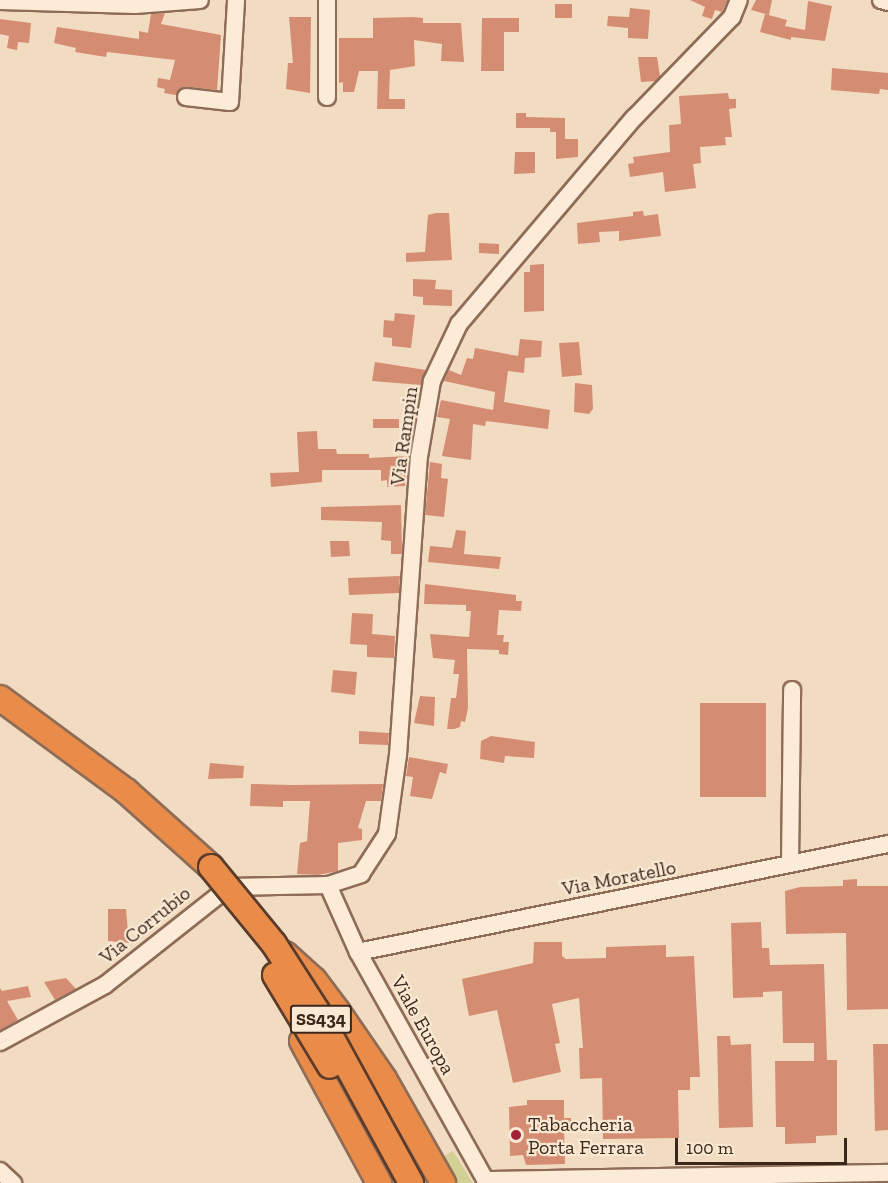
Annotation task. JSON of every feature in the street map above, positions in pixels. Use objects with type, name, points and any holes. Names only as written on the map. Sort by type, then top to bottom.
[{"type":"highway","name":"SS434","points":[[0,698],[126,791],[274,944],[317,1011],[411,1183]]},
{"type":"highway","name":"SS434","points":[[0,716],[118,803],[206,872],[262,954],[395,1183]]},
{"type":"highway","points":[[274,944],[314,980],[338,1011],[384,1079],[443,1183]]},
{"type":"highway","points":[[289,999],[296,1028],[379,1183]]},
{"type":"street","points":[[0,1],[135,5],[200,0]]},
{"type":"street","points":[[186,97],[230,102],[236,0]]},
{"type":"street","points":[[327,0],[327,97]]},
{"type":"street","name":"Via Rampin","points":[[328,885],[361,874],[387,834],[399,755],[419,457],[432,381],[459,324],[634,118],[732,18],[739,0]]},
{"type":"street","points":[[881,0],[888,2]]},
{"type":"street","points":[[790,864],[792,690]]},
{"type":"street","name":"Via Moratello","points":[[358,952],[888,844]]},
{"type":"street","name":"Viale Europa","points":[[328,885],[358,952],[486,1182]]},
{"type":"street","name":"Via Corrubio","points":[[0,1042],[105,985],[229,887],[328,885]]},
{"type":"street","points":[[0,1171],[13,1183]]},
{"type":"street","points":[[486,1182],[888,1173]]},
{"type":"shaded area","points":[[453,1151],[473,1183],[449,1183],[436,1161]]},
{"type":"building","points":[[690,0],[728,0],[722,12],[715,10],[712,19],[702,16],[705,7]]},
{"type":"building","points":[[756,0],[772,0],[769,15],[751,10]]},
{"type":"building","points":[[808,1],[832,6],[825,41],[791,37],[791,40],[760,32],[765,14],[787,20],[785,26],[805,30]]},
{"type":"building","points":[[555,4],[572,4],[572,18],[555,18]]},
{"type":"building","points":[[630,8],[650,10],[648,39],[628,38],[628,28],[607,26],[608,16],[629,17]]},
{"type":"building","points":[[165,13],[161,24],[221,35],[217,90],[187,87],[176,95],[164,93],[165,89],[157,87],[158,78],[170,80],[175,60],[107,52],[106,57],[75,52],[76,48],[54,43],[57,27],[139,39],[139,31],[148,33],[151,14]]},
{"type":"building","points":[[289,17],[311,17],[310,93],[286,89],[288,63],[293,63]]},
{"type":"building","points":[[373,18],[423,18],[423,23],[461,23],[464,62],[441,61],[442,44],[414,40],[415,66],[390,70],[389,99],[405,99],[405,109],[377,109],[378,71],[359,71],[354,92],[343,92],[343,82],[339,83],[339,38],[373,38]]},
{"type":"building","points":[[482,18],[519,18],[519,32],[504,32],[504,71],[481,71]]},
{"type":"building","points":[[0,19],[31,23],[29,43],[18,42],[17,50],[7,48],[9,36],[0,34]]},
{"type":"building","points":[[638,57],[657,57],[660,76],[656,81],[641,82]]},
{"type":"building","points":[[832,68],[888,73],[888,90],[880,89],[879,94],[831,90]]},
{"type":"building","points":[[728,93],[729,99],[736,99],[736,108],[729,109],[732,137],[725,137],[726,145],[700,147],[701,163],[693,164],[696,188],[665,192],[663,172],[630,177],[628,164],[634,163],[633,157],[670,152],[669,125],[681,124],[679,96]]},
{"type":"building","points":[[516,113],[526,113],[526,117],[565,118],[565,139],[578,139],[578,157],[556,159],[556,132],[550,132],[550,128],[516,128]]},
{"type":"building","points":[[515,152],[535,152],[535,173],[514,174]]},
{"type":"building","points":[[643,211],[644,216],[658,214],[661,236],[619,241],[619,231],[599,232],[600,242],[578,244],[577,223],[633,216],[633,212]]},
{"type":"building","points":[[449,213],[452,260],[406,262],[406,253],[425,252],[428,215]]},
{"type":"building","points":[[479,243],[499,244],[499,254],[479,253]]},
{"type":"building","points":[[544,264],[544,311],[524,312],[524,272],[530,272],[530,265]]},
{"type":"building","points":[[413,279],[436,280],[435,289],[452,290],[452,306],[423,305],[423,297],[413,296]]},
{"type":"building","points":[[395,313],[415,315],[411,348],[392,346],[392,338],[383,337],[384,320],[394,321]]},
{"type":"building","points":[[520,339],[542,341],[541,357],[525,358],[524,373],[508,371],[504,402],[550,410],[548,429],[486,421],[485,426],[473,424],[471,460],[442,456],[450,419],[437,417],[441,400],[493,410],[495,392],[444,381],[449,370],[461,375],[467,358],[473,359],[475,348],[518,356]]},
{"type":"building","points":[[579,342],[582,375],[562,377],[559,343]]},
{"type":"building","points":[[375,362],[426,370],[421,385],[372,381]]},
{"type":"building","points":[[575,383],[592,385],[593,409],[589,414],[574,412]]},
{"type":"building","points":[[373,419],[399,419],[399,428],[373,428]]},
{"type":"building","points":[[317,431],[318,449],[336,449],[337,454],[369,454],[369,458],[407,456],[405,486],[387,487],[387,480],[381,481],[381,470],[322,470],[322,482],[271,487],[270,473],[299,472],[297,432]]},
{"type":"building","points":[[430,462],[442,464],[441,478],[448,479],[444,517],[425,515]]},
{"type":"building","points":[[401,505],[402,554],[391,554],[391,541],[381,540],[382,522],[321,520],[321,507]]},
{"type":"building","points":[[456,530],[466,531],[464,554],[501,557],[499,569],[428,562],[430,546],[452,548]]},
{"type":"building","points":[[330,541],[349,541],[350,556],[331,557]]},
{"type":"building","points":[[400,576],[399,593],[349,595],[348,578]]},
{"type":"building","points":[[425,584],[516,595],[516,601],[522,601],[521,611],[499,610],[497,635],[504,635],[503,642],[509,642],[508,655],[499,654],[499,650],[467,649],[468,708],[465,722],[461,721],[460,727],[454,729],[447,729],[451,698],[456,698],[459,674],[453,674],[455,660],[433,658],[430,634],[469,637],[471,611],[466,611],[466,605],[424,604]]},
{"type":"building","points":[[352,613],[373,614],[372,634],[395,636],[394,658],[367,657],[367,645],[350,644]]},
{"type":"building","points":[[333,670],[357,672],[355,695],[331,692]]},
{"type":"building","points":[[420,696],[435,697],[434,726],[414,723]]},
{"type":"building","points":[[700,703],[766,703],[766,797],[700,797]]},
{"type":"building","points":[[359,731],[389,733],[388,745],[359,744]]},
{"type":"building","points":[[491,736],[535,742],[534,758],[505,756],[504,763],[480,759],[481,741]]},
{"type":"building","points":[[409,757],[448,764],[446,774],[440,772],[432,799],[410,796],[413,777],[406,776]]},
{"type":"building","points":[[210,763],[244,766],[243,778],[208,779]]},
{"type":"building","points":[[251,784],[383,784],[381,801],[366,801],[358,828],[362,829],[362,840],[338,843],[338,871],[318,875],[297,874],[300,843],[307,841],[310,801],[283,801],[283,807],[250,806]]},
{"type":"building","points":[[857,879],[857,886],[888,886],[888,1009],[847,1010],[846,933],[786,934],[785,891],[800,887],[843,886],[843,880]]},
{"type":"building","points":[[108,909],[126,909],[129,943],[108,941]]},
{"type":"building","points":[[761,922],[762,948],[769,948],[770,965],[824,964],[827,1060],[837,1060],[837,1135],[816,1136],[816,1143],[785,1144],[785,1127],[776,1127],[775,1061],[814,1061],[814,1043],[783,1043],[782,991],[763,992],[763,997],[733,998],[731,923]]},
{"type":"building","points":[[534,942],[562,942],[562,956],[566,959],[606,958],[606,947],[666,945],[666,957],[694,956],[700,1077],[690,1077],[690,1090],[678,1090],[679,1138],[603,1139],[602,1078],[580,1079],[579,1048],[583,1048],[579,998],[552,1004],[560,1043],[555,1044],[561,1072],[513,1083],[497,1010],[469,1016],[462,979],[533,963]]},
{"type":"building","points":[[66,978],[76,989],[55,1000],[44,982]]},
{"type":"building","points":[[28,986],[31,997],[7,1001],[18,1020],[0,1030],[0,988],[2,991]]},
{"type":"building","points":[[717,1036],[730,1036],[731,1045],[751,1044],[753,1127],[719,1128]]},
{"type":"building","points":[[873,1044],[888,1044],[888,1130],[875,1131]]},
{"type":"building","points":[[527,1100],[564,1100],[564,1118],[571,1118],[571,1130],[564,1130],[565,1164],[526,1165],[523,1155],[510,1156],[509,1107],[527,1105]]},
{"type":"place","name":"Tabaccheria Porta Ferrara","points":[[516,1135]]}]
